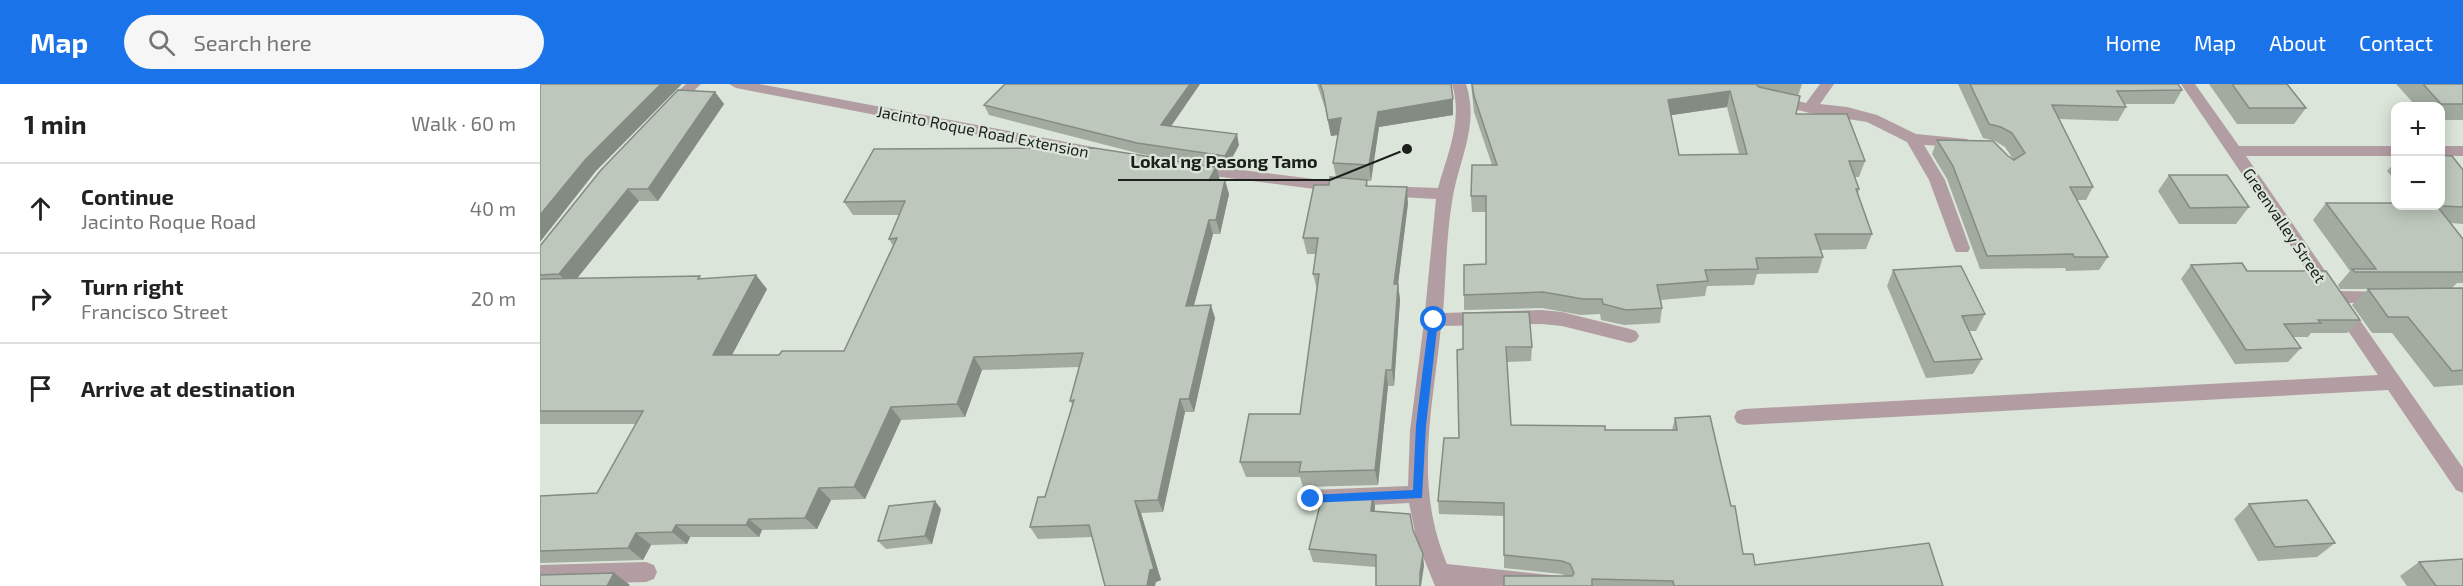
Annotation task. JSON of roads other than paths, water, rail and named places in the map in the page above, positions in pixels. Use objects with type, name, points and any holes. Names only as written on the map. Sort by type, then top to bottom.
[{"type":"street","points":[[656,121],[694,84]]},
{"type":"street","name":"Jacinto Roque Road Extension","points":[[736,84],[1114,156]]},
{"type":"street","points":[[1741,84],[1761,97],[1872,118],[1913,140],[1974,144]]},
{"type":"street","points":[[1810,108],[1827,84]]},
{"type":"street","name":"Greenvalley Street","points":[[2188,84],[2463,484]]},
{"type":"street","points":[[1464,87],[1464,121],[1445,194],[1438,234],[1434,320],[1421,425],[1418,494],[1425,537],[1443,580],[1560,586]]},
{"type":"street","points":[[1913,140],[1937,180],[1962,248]]},
{"type":"street","points":[[2235,151],[2391,151]]},
{"type":"street","points":[[2445,151],[2463,151]]},
{"type":"street","points":[[1185,167],[1342,188],[1445,194]]},
{"type":"street","points":[[2334,297],[2404,297]]},
{"type":"street","points":[[1434,320],[1542,317],[1562,319],[1630,336]]},
{"type":"street","points":[[1744,417],[2393,382]]},
{"type":"street","points":[[1311,499],[1418,494]]},
{"type":"street","points":[[540,575],[646,572]]},
{"type":"place","name":"Lokal ng Pasong Tamo","points":[[1407,149]]}]
